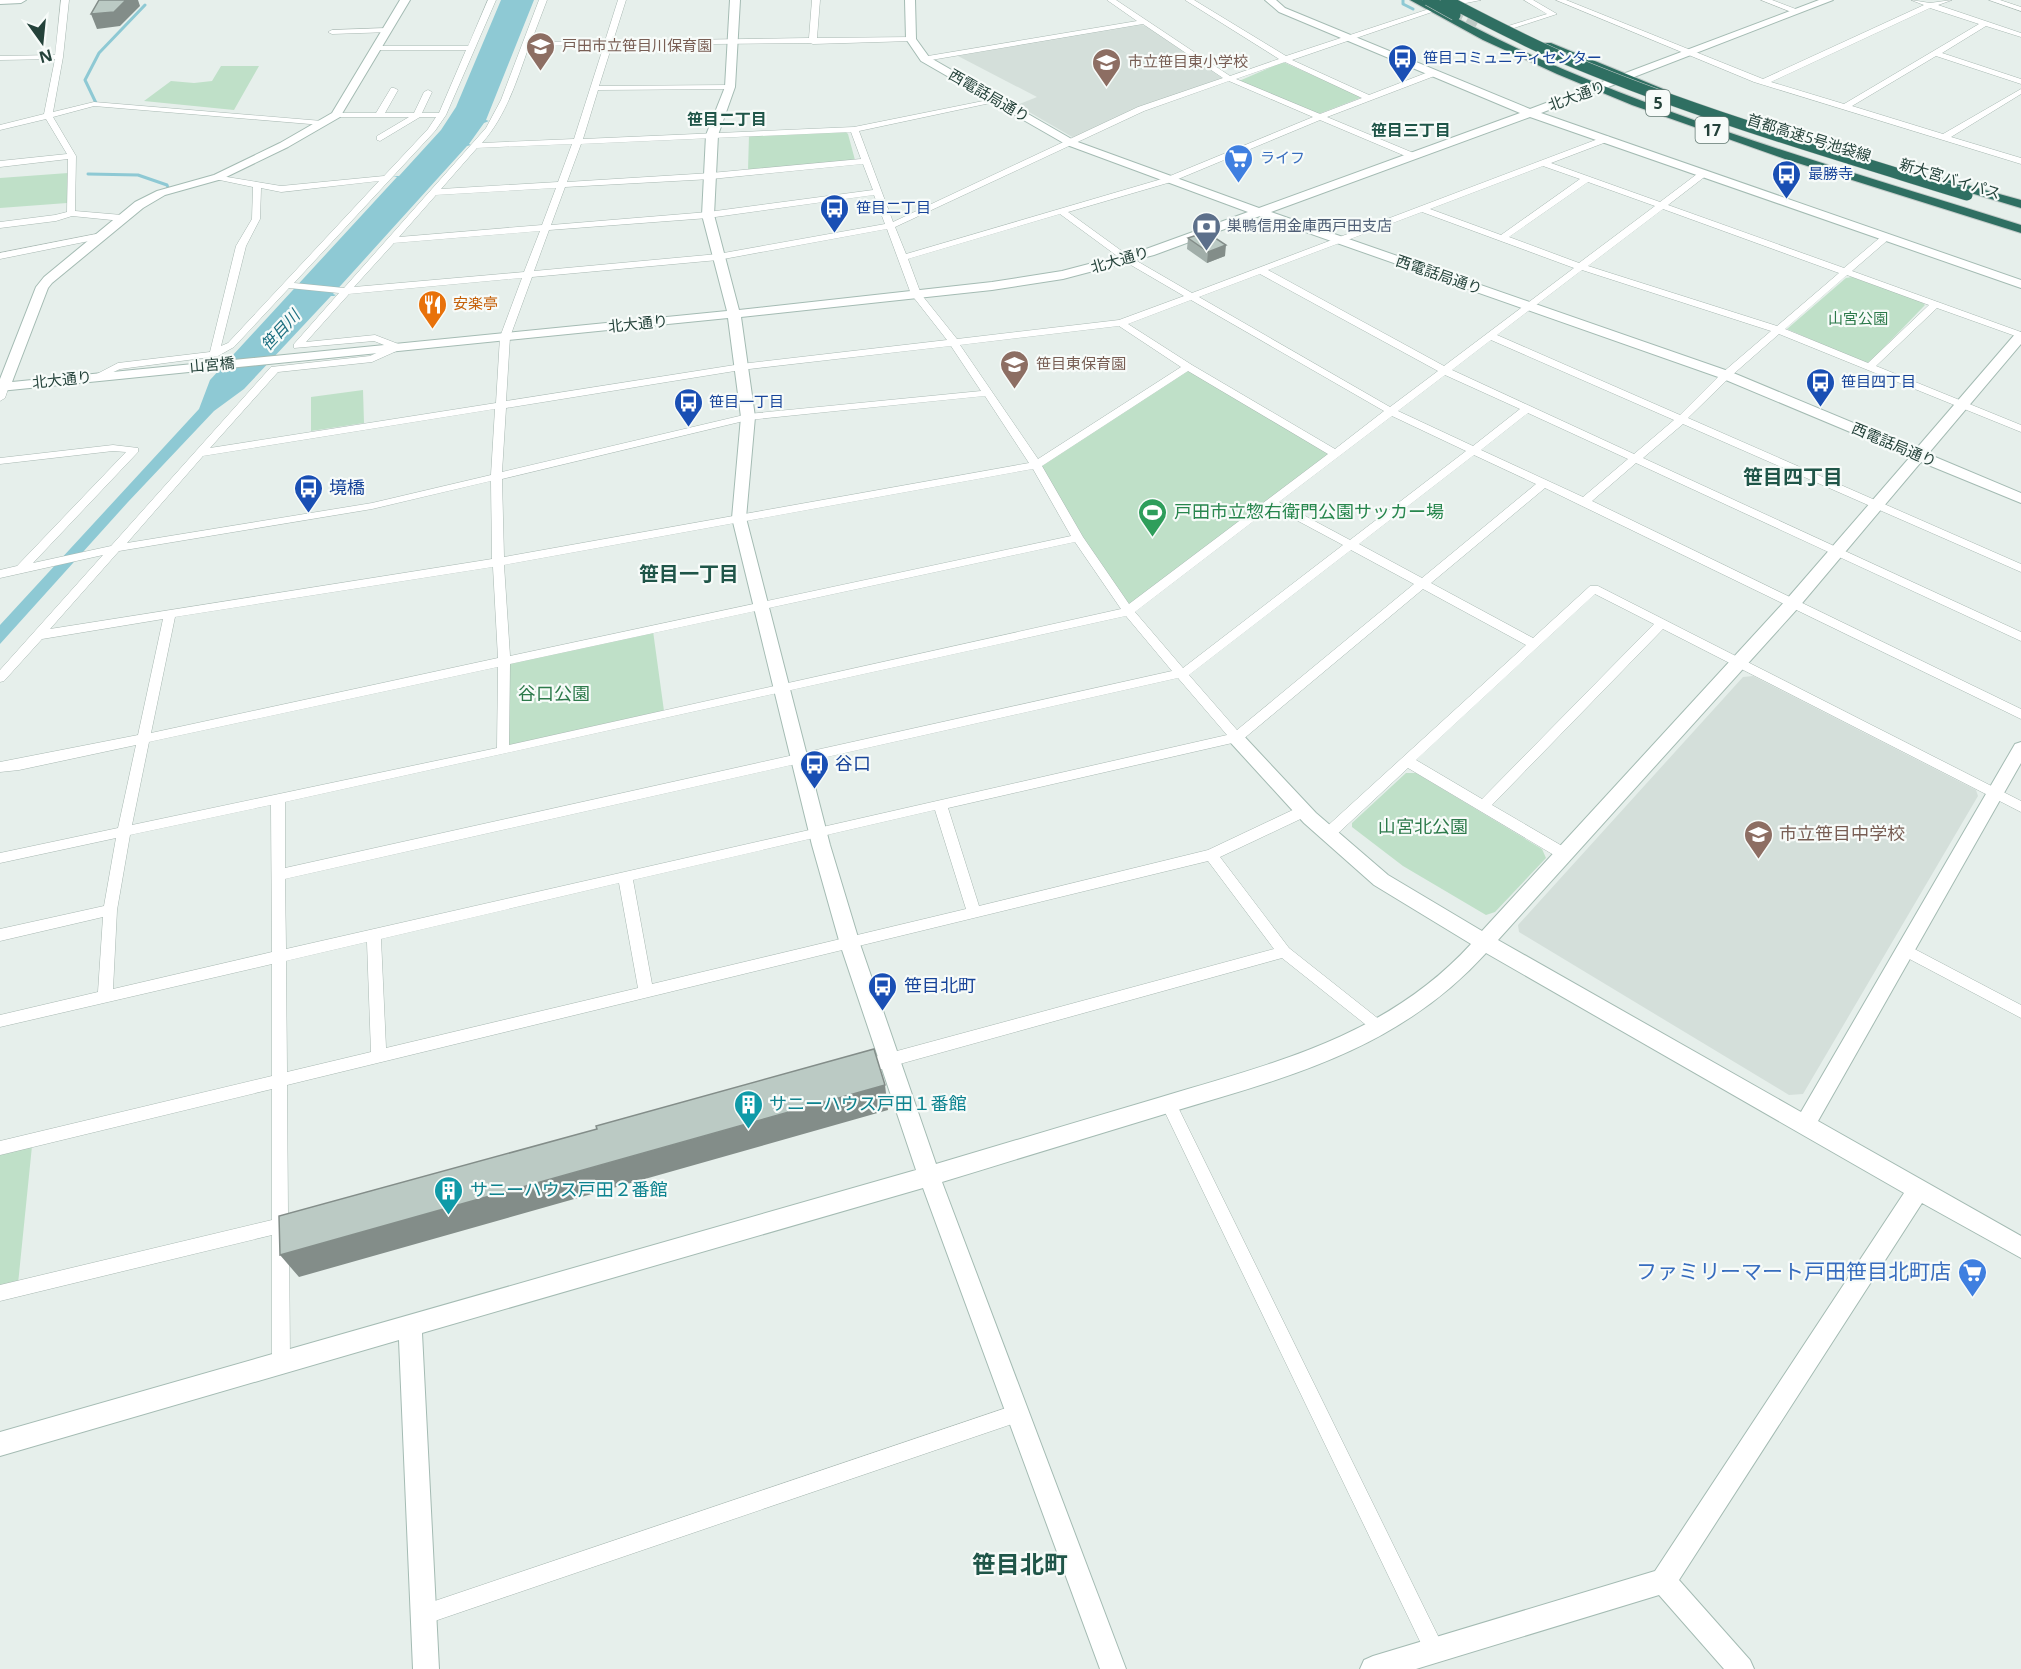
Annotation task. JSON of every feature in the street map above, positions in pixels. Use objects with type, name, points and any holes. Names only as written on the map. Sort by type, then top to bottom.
[{"type":"highway","name":"17","points":[[1415,0],[1433,5],[1574,65]]},
{"type":"highway","name":"17","points":[[1440,0],[1497,21],[1557,50],[1759,125],[2021,204]]},
{"type":"highway","name":"首都高速5号池袋線","points":[[1446,0],[1552,51],[1684,104],[1967,195],[2021,216]]},
{"type":"highway","points":[[1433,5],[1454,16],[1464,14],[1468,10],[1458,5]]},
{"type":"highway","name":"首都高速5号池袋線","points":[[1433,5],[1539,55],[1620,88],[1740,132],[1897,181],[2021,216]]},
{"type":"highway","points":[[1477,25],[1464,22],[1481,16],[1497,21]]},
{"type":"highway","name":"17","points":[[1477,25],[1600,87],[1741,141],[2021,229]]},
{"type":"highway","name":"新大宮バイパス","points":[[1667,102],[1742,130],[2021,216]]},
{"type":"street","points":[[0,1],[21,0]]},
{"type":"street","points":[[65,0],[59,57],[48,116],[72,156],[71,213]]},
{"type":"street","points":[[1,390],[42,287],[139,205],[161,193],[218,177],[284,145],[336,115],[405,0]]},
{"type":"street","points":[[96,377],[111,368],[126,364],[214,354],[231,345],[431,131],[442,115],[492,0]]},
{"type":"street","points":[[397,347],[375,338],[297,346],[490,129],[505,100],[543,0]]},
{"type":"street","points":[[503,751],[504,660],[496,475],[505,338],[578,141],[622,0]]},
{"type":"street","points":[[735,0],[730,87],[712,135],[708,215],[734,314],[748,417],[739,518],[801,759],[817,832],[850,944],[929,1176],[1113,1669]]},
{"type":"street","points":[[813,42],[816,0]]},
{"type":"street","points":[[525,44],[911,39],[910,0]]},
{"type":"street","points":[[1111,0],[1230,79],[1413,156]]},
{"type":"street","points":[[1189,0],[1285,59],[1369,98]]},
{"type":"street","points":[[1270,0],[1280,9],[1530,113],[2021,284]]},
{"type":"street","points":[[1458,5],[1477,0]]},
{"type":"street","points":[[1511,28],[1553,14],[1528,0]]},
{"type":"street","points":[[1560,0],[1764,82],[2021,160]]},
{"type":"street","points":[[1765,0],[1797,11]]},
{"type":"street","name":"北大通り","points":[[371,350],[734,314],[1028,281],[1127,259],[1629,77],[1828,0]]},
{"type":"street","points":[[1915,0],[2021,35]]},
{"type":"street","points":[[1764,82],[1930,5],[1948,0]]},
{"type":"street","points":[[1993,0],[2021,9]]},
{"type":"street","points":[[289,285],[344,291],[718,258],[891,226],[1141,110],[1349,38],[1433,5]]},
{"type":"street","points":[[924,59],[1144,22]]},
{"type":"street","points":[[1845,107],[1986,23]]},
{"type":"street","points":[[332,32],[387,30]]},
{"type":"street","name":"西電話局通り","points":[[911,39],[924,59],[1071,143],[1168,180],[1726,375],[2021,498]]},
{"type":"street","points":[[377,48],[471,48]]},
{"type":"street","points":[[1935,53],[2021,82]]},
{"type":"street","points":[[0,58],[59,57]]},
{"type":"street","points":[[902,258],[1168,180],[1434,73]]},
{"type":"street","points":[[595,88],[730,87]]},
{"type":"street","points":[[379,115],[394,90]]},
{"type":"street","points":[[1943,138],[2021,91]]},
{"type":"street","points":[[380,138],[416,115],[428,92]]},
{"type":"street","points":[[476,146],[854,129],[995,100]]},
{"type":"street","points":[[0,128],[94,104],[322,123]]},
{"type":"street","points":[[336,115],[442,115]]},
{"type":"street","points":[[854,129],[916,294],[953,341],[1036,465],[1078,538],[1128,611],[1236,738],[1304,811],[1381,880],[1484,942],[2021,1248]]},
{"type":"street","points":[[202,453],[741,367],[1121,323],[1606,139]]},
{"type":"street","points":[[0,164],[72,156]]},
{"type":"street","points":[[435,192],[711,176],[866,161]]},
{"type":"street","points":[[0,1444],[929,1176],[1282,1070],[1346,1046],[1380,1028],[1425,999],[1458,971],[1839,552],[2021,335],[1544,163]]},
{"type":"street","points":[[0,858],[503,751],[1128,611],[1531,307],[1704,173]]},
{"type":"street","points":[[218,177],[281,189],[387,178]]},
{"type":"street","points":[[1502,238],[1586,179]]},
{"type":"street","points":[[214,354],[241,246],[256,219],[257,185]]},
{"type":"street","points":[[393,240],[708,215],[877,192]]},
{"type":"street","points":[[1423,209],[1581,267],[1778,330],[2021,429]]},
{"type":"street","points":[[1061,211],[1127,259],[1392,412],[1584,502],[2021,714]]},
{"type":"street","points":[[0,225],[56,218],[71,213],[122,218]]},
{"type":"street","points":[[0,256],[100,236]]},
{"type":"street","points":[[1584,502],[1683,418],[1726,375],[1887,237]]},
{"type":"street","points":[[1262,271],[1446,370],[2021,637]]},
{"type":"street","points":[[1869,368],[1935,304]]},
{"type":"street","points":[[1121,323],[1188,367],[1336,454]]},
{"type":"street","points":[[1491,336],[1683,418],[2021,568]]},
{"type":"street","points":[[0,678],[111,549],[202,453],[275,369],[372,358],[397,347]]},
{"type":"street","name":"山宮橋","points":[[124,374],[371,350]]},
{"type":"street","points":[[39,634],[498,562],[1036,465],[1188,367]]},
{"type":"street","name":"北大通り","points":[[1,390],[124,374]]},
{"type":"street","points":[[0,574],[111,549],[372,506],[748,417],[987,393]]},
{"type":"street","points":[[277,875],[1187,671],[1527,409]]},
{"type":"street","points":[[0,461],[113,448],[134,450],[25,568]]},
{"type":"street","points":[[0,1021],[817,832],[1236,738],[1544,483]]},
{"type":"street","points":[[1271,502],[1535,644]]},
{"type":"street","points":[[0,767],[143,740],[761,604],[1078,538]]},
{"type":"street","points":[[1328,834],[1594,590],[2021,807]]},
{"type":"street","points":[[105,997],[111,910],[124,833],[170,613]]},
{"type":"street","points":[[1484,805],[1661,624]]},
{"type":"street","points":[[1805,1124],[2021,748]]},
{"type":"street","points":[[1407,761],[1564,854]]},
{"type":"street","points":[[278,800],[281,1364]]},
{"type":"street","points":[[940,804],[974,913]]},
{"type":"street","points":[[0,1148],[1211,855],[1304,811]]},
{"type":"street","points":[[1211,855],[1284,952],[1380,1028]]},
{"type":"street","points":[[625,876],[646,993]]},
{"type":"street","points":[[0,935],[111,910]]},
{"type":"street","points":[[374,935],[379,1058]]},
{"type":"street","points":[[1905,950],[2021,1012]]},
{"type":"street","points":[[844,1072],[1284,952]]},
{"type":"street","points":[[1169,1104],[1435,1651]]},
{"type":"street","points":[[1373,1669],[1663,1581],[1919,1189]]},
{"type":"street","points":[[0,1293],[315,1217]]},
{"type":"street","points":[[410,1327],[426,1669]]},
{"type":"street","points":[[423,1614],[1018,1413]]},
{"type":"street","points":[[1663,1581],[1740,1669]]},
{"type":"shaded area","name":"市立笹目東小学校","points":[[1146,26],[1222,78],[1140,107],[1074,138],[1017,105],[1037,97],[958,56]]},
{"type":"shaded area","name":"市立笹目中学校","points":[[1753,676],[1976,790],[1978,796],[1803,1094],[1789,1095],[1519,932],[1518,925],[1743,677]]},
{"type":"green space","points":[[1283,62],[1360,98],[1321,113],[1315,113],[1239,81]]},
{"type":"green space","points":[[221,66],[259,66],[234,110],[144,101],[171,81],[194,83],[212,81]]},
{"type":"green space","points":[[845,131],[848,134],[855,160],[748,170],[749,135]]},
{"type":"green space","points":[[68,173],[67,203],[0,208],[0,178]]},
{"type":"green space","name":"山宮公園","points":[[1852,277],[1925,305],[1870,362],[1865,363],[1787,329],[1846,278]]},
{"type":"green space","name":"戸田市立惣右衛門公園サッカー場","points":[[1188,367],[1336,454],[1128,611],[1036,465]]},
{"type":"green space","points":[[363,390],[364,423],[311,431],[311,397]]},
{"type":"green space","name":"谷口公園","points":[[653,631],[664,711],[508,746],[509,662]]},
{"type":"green space","name":"山宮北公園","points":[[1406,773],[1416,773],[1542,849],[1546,858],[1495,912],[1486,915],[1403,866],[1352,827],[1352,823]]},
{"type":"green space","points":[[32,1146],[18,1284],[0,1288],[0,1153]]},
{"type":"water","name":"笹目川","points":[[501,0],[534,0],[486,120],[489,121],[484,123],[469,144],[471,145],[467,146],[333,294],[336,295],[331,296],[244,389],[214,411],[0,644],[0,625],[199,409],[210,380],[397,177],[393,176],[399,176],[441,130],[456,107]]},
{"type":"building","points":[[99,0],[126,0],[114,12],[91,14]]},
{"type":"building","points":[[1206,232],[1226,245],[1208,252],[1188,238]]},
{"type":"building","points":[[874,1049],[885,1085],[280,1255],[279,1216],[597,1129],[596,1126]]},
{"type":"waterway","points":[[1403,0],[1403,4],[1413,9]]},
{"type":"waterway","points":[[96,103],[85,80],[99,53],[145,5]]},
{"type":"waterway","points":[[88,174],[138,175],[167,185],[169,190]]},
{"type":"tunnel","points":[[1454,10],[1478,23]]},
{"type":"place","name":"戸田市立笹目川保育園","points":[[541,72]]},
{"type":"place","name":"笹目コミュニティセンター","points":[[1402,84]]},
{"type":"place","name":"市立笹目東小学校","points":[[1107,88]]},
{"type":"place","name":"ライフ","points":[[1239,184]]},
{"type":"place","name":"最勝寺","points":[[1787,200]]},
{"type":"place","name":"笹目二丁目","points":[[835,234]]},
{"type":"place","name":"巣鴨信用金庫西戸田支店","points":[[1206,252]]},
{"type":"place","name":"安楽亭","points":[[432,330]]},
{"type":"place","name":"笹目東保育園","points":[[1015,390]]},
{"type":"place","name":"笹目四丁目","points":[[1820,408]]},
{"type":"place","name":"笹目一丁目","points":[[688,428]]},
{"type":"place","name":"境橋","points":[[308,514]]},
{"type":"place","name":"戸田市立惣右衛門公園サッカー場","points":[[1153,538]]},
{"type":"place","name":"谷口","points":[[814,790]]},
{"type":"place","name":"市立笹目中学校","points":[[1758,860]]},
{"type":"place","name":"笹目北町","points":[[883,1012]]},
{"type":"place","name":"サニーハウス戸田１番館","points":[[748,1130]]},
{"type":"place","name":"サニーハウス戸田２番館","points":[[449,1216]]},
{"type":"place","name":"ファミリーマート戸田笹目北町店","points":[[1972,1298]]},
{"type":"district","name":"笹目二丁目","points":[[727,119]]},
{"type":"district","name":"笹目三丁目","points":[[1411,130]]},
{"type":"district","name":"笹目四丁目","points":[[1793,477]]},
{"type":"district","name":"笹目一丁目","points":[[689,574]]},
{"type":"district","name":"笹目北町","points":[[1020,1565]]}]
